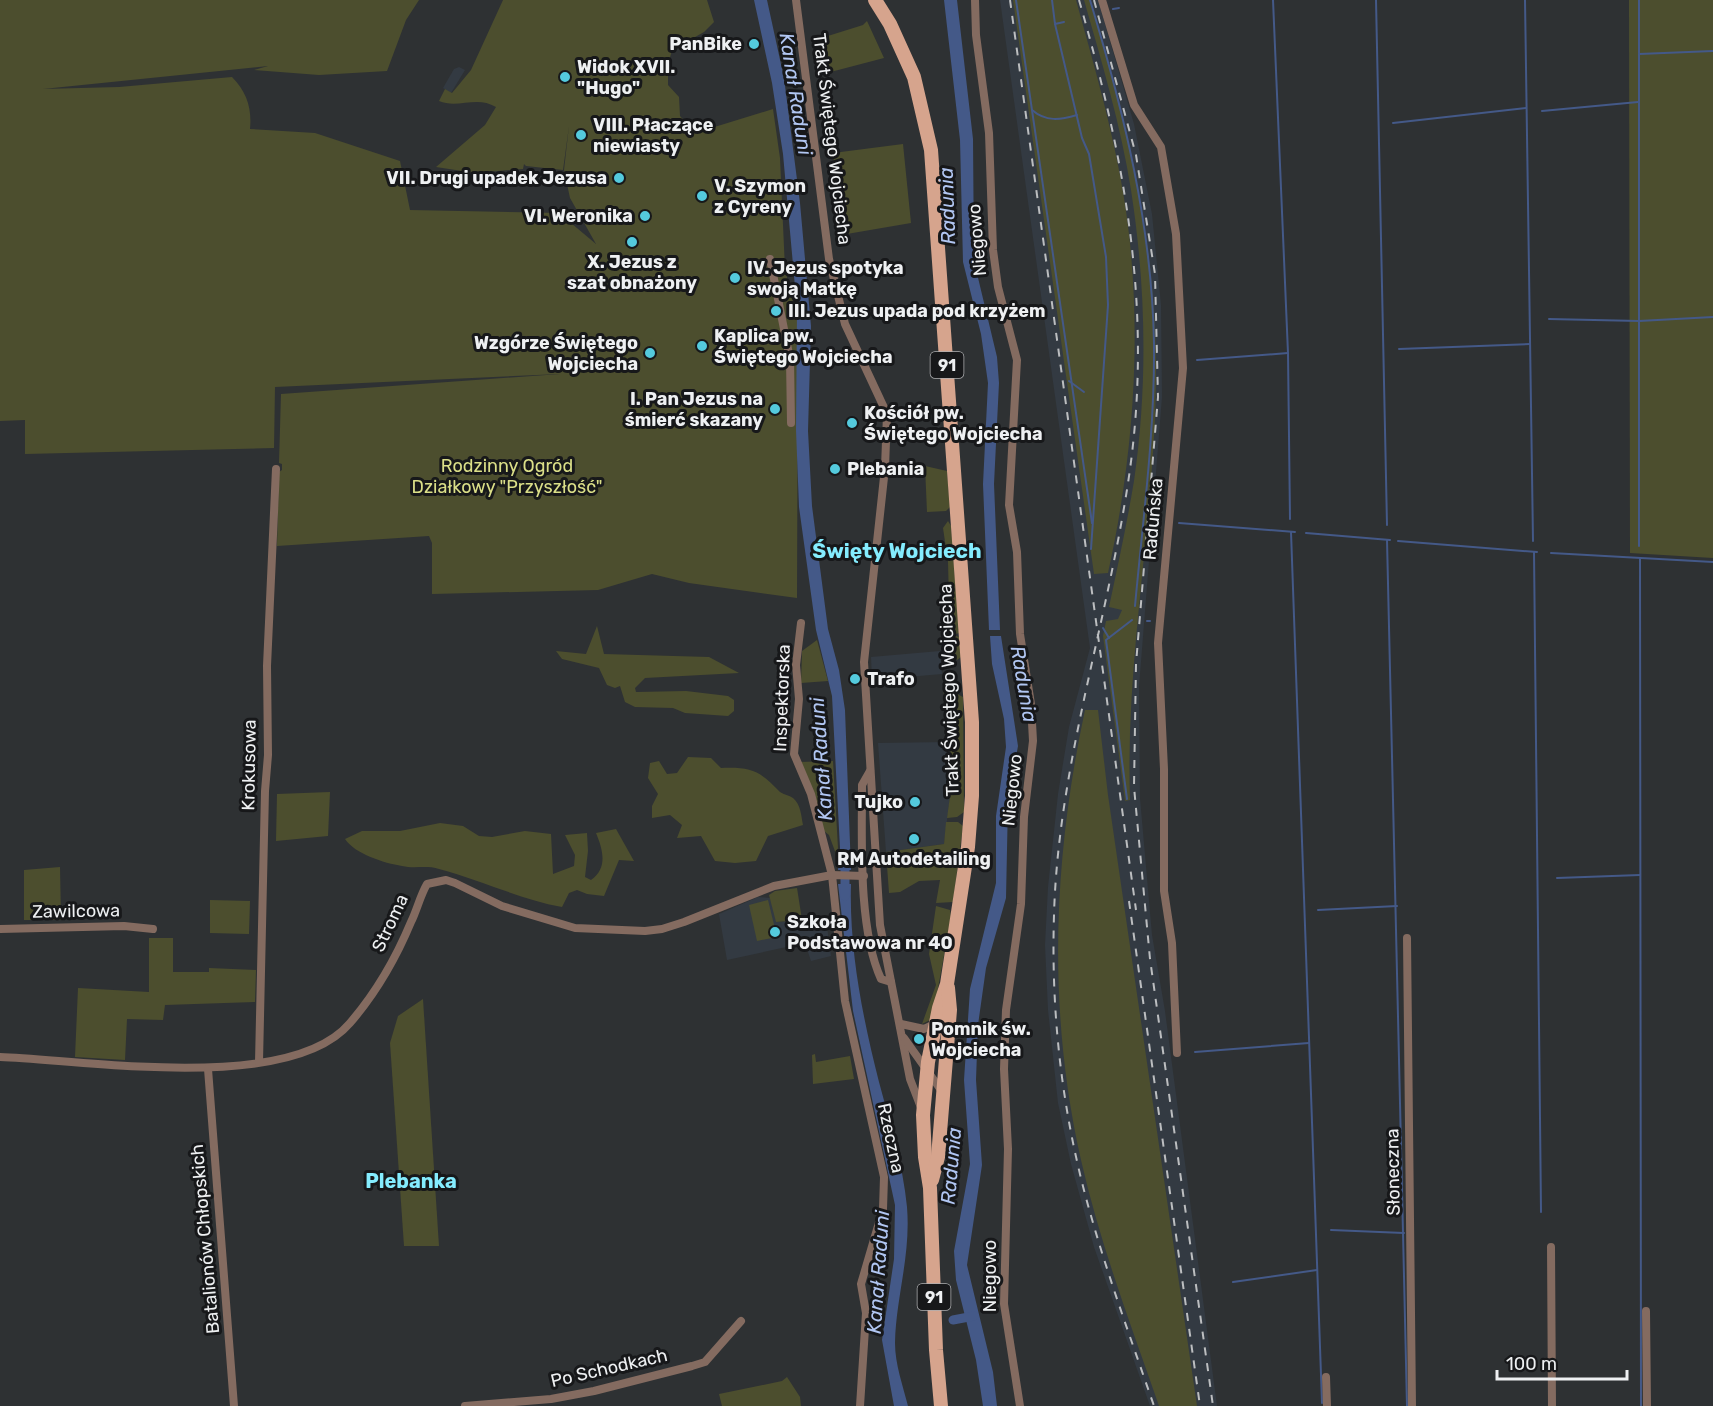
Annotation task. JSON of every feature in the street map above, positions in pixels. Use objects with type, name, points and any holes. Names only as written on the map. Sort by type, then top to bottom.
[{"type":"main road","name":"Trakt Świętego Wojciecha","points":[[875,3],[890,24],[914,77],[931,150],[972,722],[972,795],[968,847],[947,984],[936,1023],[927,1070],[923,1114],[925,1157],[930,1188],[936,1350],[941,1406]]},
{"type":"main road","name":"Trakt Świętego Wojciecha","points":[[930,1188],[938,1157],[941,1090],[950,1010],[947,984]]},
{"type":"street","name":"Trakt Świętego Wojciecha","points":[[796,0],[829,259],[845,324],[887,414],[885,468],[864,648],[870,771],[876,883],[891,982],[904,1038],[910,1079],[923,1114]]},
{"type":"street","name":"Niegowo","points":[[975,0],[976,35],[989,133],[994,260],[998,287],[1017,360],[1009,505],[1017,552],[1020,634],[1031,704],[1033,741],[1024,817],[1021,904],[1006,1010],[1004,1069],[1008,1149],[1004,1304],[1020,1406]]},
{"type":"street","name":"Raduńska","points":[[1102,0],[1129,94],[1161,147],[1176,234],[1182,368],[1158,643],[1164,769],[1164,891],[1172,943],[1177,1053]]},
{"type":"street","points":[[770,259],[790,359],[791,423]]},
{"type":"street","name":"Krokusowa","points":[[259,1062],[265,791],[268,755],[267,666],[276,469]]},
{"type":"street","name":"Inspektorska","points":[[801,623],[800,647],[796,657],[799,699],[794,754],[812,794],[834,875]]},
{"type":"street","points":[[870,771],[862,785],[864,876],[875,966],[881,979],[891,982]]},
{"type":"street","name":"Stroma","points":[[0,1057],[208,1069],[308,1053],[339,1035],[373,992],[390,964],[427,884],[437,880],[455,883],[502,906],[575,928],[645,931],[662,929],[684,922],[765,888],[834,875],[864,876]]},
{"type":"street","name":"Rzeczna","points":[[834,875],[845,1001],[884,1177],[882,1209],[861,1284],[866,1313],[860,1406]]},
{"type":"street","name":"Zawilcowa","points":[[0,929],[124,926],[153,928]]},
{"type":"street","name":"Słoneczna","points":[[1407,938],[1412,1406]]},
{"type":"street","points":[[901,1024],[924,1029],[936,1023]]},
{"type":"street","name":"Trakt Świętego Wojciecha","points":[[904,1038],[941,1090]]},
{"type":"street","name":"Batalionów Chłopskich","points":[[208,1069],[234,1406]]},
{"type":"street","points":[[1551,1247],[1552,1406]]},
{"type":"street","points":[[1646,1311],[1647,1406]]},
{"type":"street","name":"Po Schodkach","points":[[465,1406],[583,1393],[705,1362],[741,1321]]},
{"type":"street","points":[[1326,1377],[1327,1406]]},
{"type":"shaded area","points":[[1000,0],[1098,0],[1134,124],[1152,214],[1161,305],[1162,397],[1139,687],[1140,798],[1152,935],[1165,1011],[1217,1406],[1150,1406],[1094,1247],[1071,1164],[1058,1103],[1048,1010],[1045,945],[1048,887],[1058,794],[1069,727],[1090,648]]},
{"type":"shaded area","points":[[459,67],[465,70],[451,93],[443,88],[454,69]]},
{"type":"shaded area","points":[[940,651],[942,674],[872,680],[871,657]]},
{"type":"shaded area","points":[[948,742],[953,774],[944,844],[886,852],[878,743]]},
{"type":"shaded area","name":"Szkoła Podstawowa nr 40","points":[[758,897],[770,898],[777,922],[826,919],[831,956],[811,961],[805,943],[727,960],[719,914]]},
{"type":"green space","name":"Rodzinny Ogród Działkowy \"Przyszłość\"","points":[[0,0],[419,0],[406,20],[387,71],[319,75],[254,70],[268,66],[43,89],[119,87],[232,77],[247,101],[250,129],[315,133],[400,161],[410,210],[559,213],[596,244],[570,198],[564,170],[569,126],[563,170],[524,164],[523,169],[475,173],[436,167],[485,125],[496,107],[482,102],[453,104],[439,101],[445,89],[452,93],[471,70],[503,0],[707,0],[714,22],[704,32],[672,50],[668,65],[668,85],[679,97],[680,116],[695,133],[773,109],[780,158],[785,269],[798,323],[797,598],[689,583],[652,574],[598,590],[432,594],[432,543],[429,536],[277,546],[279,472],[282,470],[282,464],[279,463],[281,394],[560,374],[275,387],[274,448],[25,454],[25,420],[0,421]]},
{"type":"green space","points":[[1013,0],[1076,0],[1108,121],[1126,212],[1135,326],[1132,409],[1123,491],[1108,573],[1094,574]]},
{"type":"green space","points":[[1084,0],[1090,0],[1127,137],[1145,229],[1155,322],[1155,424],[1132,692],[1130,800],[1125,801],[1103,636],[1106,621],[1118,619],[1122,610],[1109,607],[1139,445],[1143,372],[1142,299],[1136,226],[1127,166]]},
{"type":"green space","points":[[1629,0],[1713,0],[1713,558],[1630,553]]},
{"type":"green space","points":[[867,21],[884,58],[823,74],[815,40],[863,25]]},
{"type":"green space","points":[[903,144],[911,223],[841,235],[833,153]]},
{"type":"green space","points":[[925,466],[947,471],[950,507],[946,511],[927,512]]},
{"type":"green space","points":[[948,521],[951,526],[959,633],[953,635],[959,637],[961,657],[957,660],[951,651],[950,638],[948,562],[943,528]]},
{"type":"green space","points":[[597,626],[604,654],[709,657],[739,673],[645,678],[635,688],[636,692],[686,691],[728,696],[734,700],[734,711],[728,716],[685,713],[673,708],[635,707],[625,702],[620,686],[615,688],[607,685],[599,668],[562,659],[556,651],[586,654]]},
{"type":"green space","points":[[817,640],[828,681],[801,683],[802,651]]},
{"type":"green space","points":[[943,687],[963,697],[964,812],[957,817],[947,818],[953,774]]},
{"type":"green space","points":[[1085,710],[1098,710],[1108,795],[1197,1406],[1159,1406],[1097,1222],[1070,1104],[1059,991],[1058,935],[1066,822]]},
{"type":"green space","points":[[688,757],[711,758],[721,768],[747,769],[760,774],[780,792],[796,801],[803,825],[768,836],[756,861],[735,863],[715,861],[701,836],[677,838],[682,825],[670,815],[652,818],[652,806],[658,794],[648,778],[650,763],[659,761],[667,774],[677,773]]},
{"type":"green space","points":[[833,761],[838,848],[836,854],[829,835],[824,831],[799,762]]},
{"type":"green space","points":[[330,792],[328,836],[276,841],[277,794]]},
{"type":"green space","points":[[946,822],[958,822],[963,826],[953,902],[936,903],[940,880],[919,881],[900,892],[889,893],[886,852],[944,844]]},
{"type":"green space","points":[[440,823],[463,826],[479,836],[492,837],[525,831],[551,834],[553,874],[574,866],[575,855],[565,835],[587,833],[588,851],[585,877],[591,880],[602,864],[601,846],[596,833],[616,829],[634,861],[619,860],[604,896],[577,890],[569,893],[562,907],[439,869],[407,867],[379,860],[356,849],[345,839],[362,831],[400,831]]},
{"type":"green space","points":[[60,867],[61,920],[24,920],[24,870]]},
{"type":"green space","points":[[797,888],[802,920],[776,922],[769,895],[775,891]]},
{"type":"green space","points":[[210,900],[250,901],[249,934],[210,933]]},
{"type":"green space","points":[[768,900],[777,937],[757,941],[749,905]]},
{"type":"green space","points":[[936,906],[950,910],[951,917],[934,1010],[930,1020],[922,1024],[936,985],[929,954]]},
{"type":"green space","points":[[149,938],[173,938],[173,972],[209,972],[209,968],[256,970],[255,1002],[165,1005],[163,1020],[127,1019],[125,1060],[75,1057],[78,988],[149,992]]},
{"type":"green space","points":[[423,999],[439,1246],[404,1246],[390,1043],[398,1016]]},
{"type":"green space","points":[[815,1054],[816,1062],[850,1056],[854,1079],[813,1084],[812,1055]]},
{"type":"green space","points":[[787,1377],[800,1397],[801,1406],[722,1406],[719,1394],[782,1381]]},
{"type":"water","points":[[754,0],[767,0],[784,78],[800,203],[811,326],[808,431],[812,506],[828,629],[839,670],[845,710],[851,870],[838,870],[840,848],[832,696],[816,630],[799,507],[796,430],[797,309],[783,154],[772,83]]},
{"type":"water","points":[[944,0],[957,0],[973,139],[974,261],[997,357],[999,383],[994,484],[1000,630],[989,630],[983,484],[988,383],[981,334],[963,262],[960,140]]},
{"type":"water","points":[[990,636],[1001,636],[1018,746],[1008,802],[1006,898],[986,968],[978,1025],[976,1080],[982,1165],[967,1265],[993,1372],[997,1406],[983,1406],[976,1360],[956,1280],[954,1251],[970,1164],[964,1080],[970,989],[996,883],[996,816],[1006,747],[1004,719],[992,664]]},
{"type":"water","points":[[838,884],[851,884],[852,934],[863,1009],[905,1191],[907,1242],[895,1351],[908,1406],[894,1406],[882,1340],[894,1259],[895,1205],[853,1011]]},
{"type":"waterway","points":[[1016,0],[1092,523]]},
{"type":"waterway","points":[[1052,0],[1055,24],[1064,22]]},
{"type":"waterway","points":[[1090,0],[1114,84],[1134,170],[1142,213],[1152,299],[1153,409],[1135,606]]},
{"type":"waterway","points":[[1273,0],[1288,353],[1290,519]]},
{"type":"waterway","points":[[1376,0],[1387,525]]},
{"type":"waterway","points":[[1525,0],[1533,541]]},
{"type":"waterway","points":[[1639,0],[1639,546]]},
{"type":"waterway","points":[[1113,9],[1119,8]]},
{"type":"waterway","points":[[1055,24],[1082,138],[1089,154],[1106,257],[1108,305],[1091,549]]},
{"type":"waterway","points":[[1639,54],[1713,51]]},
{"type":"waterway","points":[[1542,111],[1638,102]]},
{"type":"waterway","points":[[1393,123],[1526,108]]},
{"type":"waterway","points":[[1032,110],[1043,117],[1053,119],[1077,115]]},
{"type":"waterway","points":[[1549,319],[1639,321],[1713,317]]},
{"type":"waterway","points":[[1399,349],[1530,344]]},
{"type":"waterway","points":[[1197,360],[1288,353]]},
{"type":"waterway","points":[[1069,381],[1084,392]]},
{"type":"waterway","points":[[1179,523],[1295,532]]},
{"type":"waterway","points":[[1291,532],[1322,1403]]},
{"type":"waterway","points":[[1306,533],[1390,540]]},
{"type":"waterway","points":[[1387,540],[1407,1406]]},
{"type":"waterway","points":[[1398,541],[1537,552]]},
{"type":"waterway","points":[[1534,552],[1541,1212]]},
{"type":"waterway","points":[[1551,553],[1713,562]]},
{"type":"waterway","points":[[1640,559],[1641,1406]]},
{"type":"waterway","points":[[1127,799],[1106,640],[1132,620]]},
{"type":"waterway","points":[[1103,628],[1109,638]]},
{"type":"waterway","name":"Kanał Raduni","points":[[845,859],[845,896]]},
{"type":"waterway","points":[[1557,878],[1640,875]]},
{"type":"waterway","points":[[1318,910],[1397,906]]},
{"type":"waterway","points":[[1195,1052],[1309,1043]]},
{"type":"waterway","points":[[1331,1230],[1404,1233]]},
{"type":"waterway","points":[[1233,1282],[1317,1270]]},
{"type":"waterway","points":[[953,1320],[974,1316]]},
{"type":"railway","points":[[1010,0],[1136,910]]},
{"type":"railway","points":[[1079,0],[1096,61],[1122,180],[1131,239],[1138,359],[1135,420],[1128,483],[1064,806],[1057,860],[1053,950],[1054,985],[1064,1091],[1085,1194],[1100,1248],[1154,1406]]},
{"type":"railway","points":[[1094,0],[1136,155],[1155,274],[1158,397],[1136,664],[1134,787],[1150,959],[1213,1406]]},
{"type":"railway","points":[[1129,901],[1200,1406]]},
{"type":"place","name":"PanBike","points":[[754,44]]},
{"type":"place","name":"Widok XVII. \"Hugo\"","points":[[565,77]]},
{"type":"place","name":"VIII. Płaczące niewiasty","points":[[581,135]]},
{"type":"place","name":"VII. Drugi upadek Jezusa","points":[[619,178]]},
{"type":"place","name":"V. Szymon z Cyreny","points":[[702,196]]},
{"type":"place","name":"VI. Weronika","points":[[645,216]]},
{"type":"place","name":"X. Jezus z szat obnażony","points":[[632,242]]},
{"type":"place","name":"IV. Jezus spotyka swoją Matkę","points":[[735,278]]},
{"type":"place","name":"III. Jezus upada pod krzyżem","points":[[776,311]]},
{"type":"place","name":"Kaplica pw. Świętego Wojciecha","points":[[702,346]]},
{"type":"place","name":"Wzgórze Świętego Wojciecha","points":[[650,353]]},
{"type":"place","name":"I. Pan Jezus na śmierć skazany","points":[[775,409]]},
{"type":"place","name":"Kościół pw. Świętego Wojciecha","points":[[852,423]]},
{"type":"place","name":"Plebania","points":[[835,469]]},
{"type":"place","name":"Trafo","points":[[855,679]]},
{"type":"place","name":"Tujko","points":[[915,802]]},
{"type":"place","name":"RM Autodetailing","points":[[914,839]]},
{"type":"place","name":"Szkoła Podstawowa nr 40","points":[[775,932]]},
{"type":"place","name":"Pomnik św. Wojciecha","points":[[919,1039]]},
{"type":"district","name":"Święty Wojciech","points":[[897,551]]},
{"type":"district","name":"Plebanka","points":[[411,1181]]},
{"type":"water label","name":"Radunia","points":[[947,206]]},
{"type":"water label","name":"Radunia","points":[[1024,684]]},
{"type":"water label","name":"Radunia","points":[[951,1166]]}]
